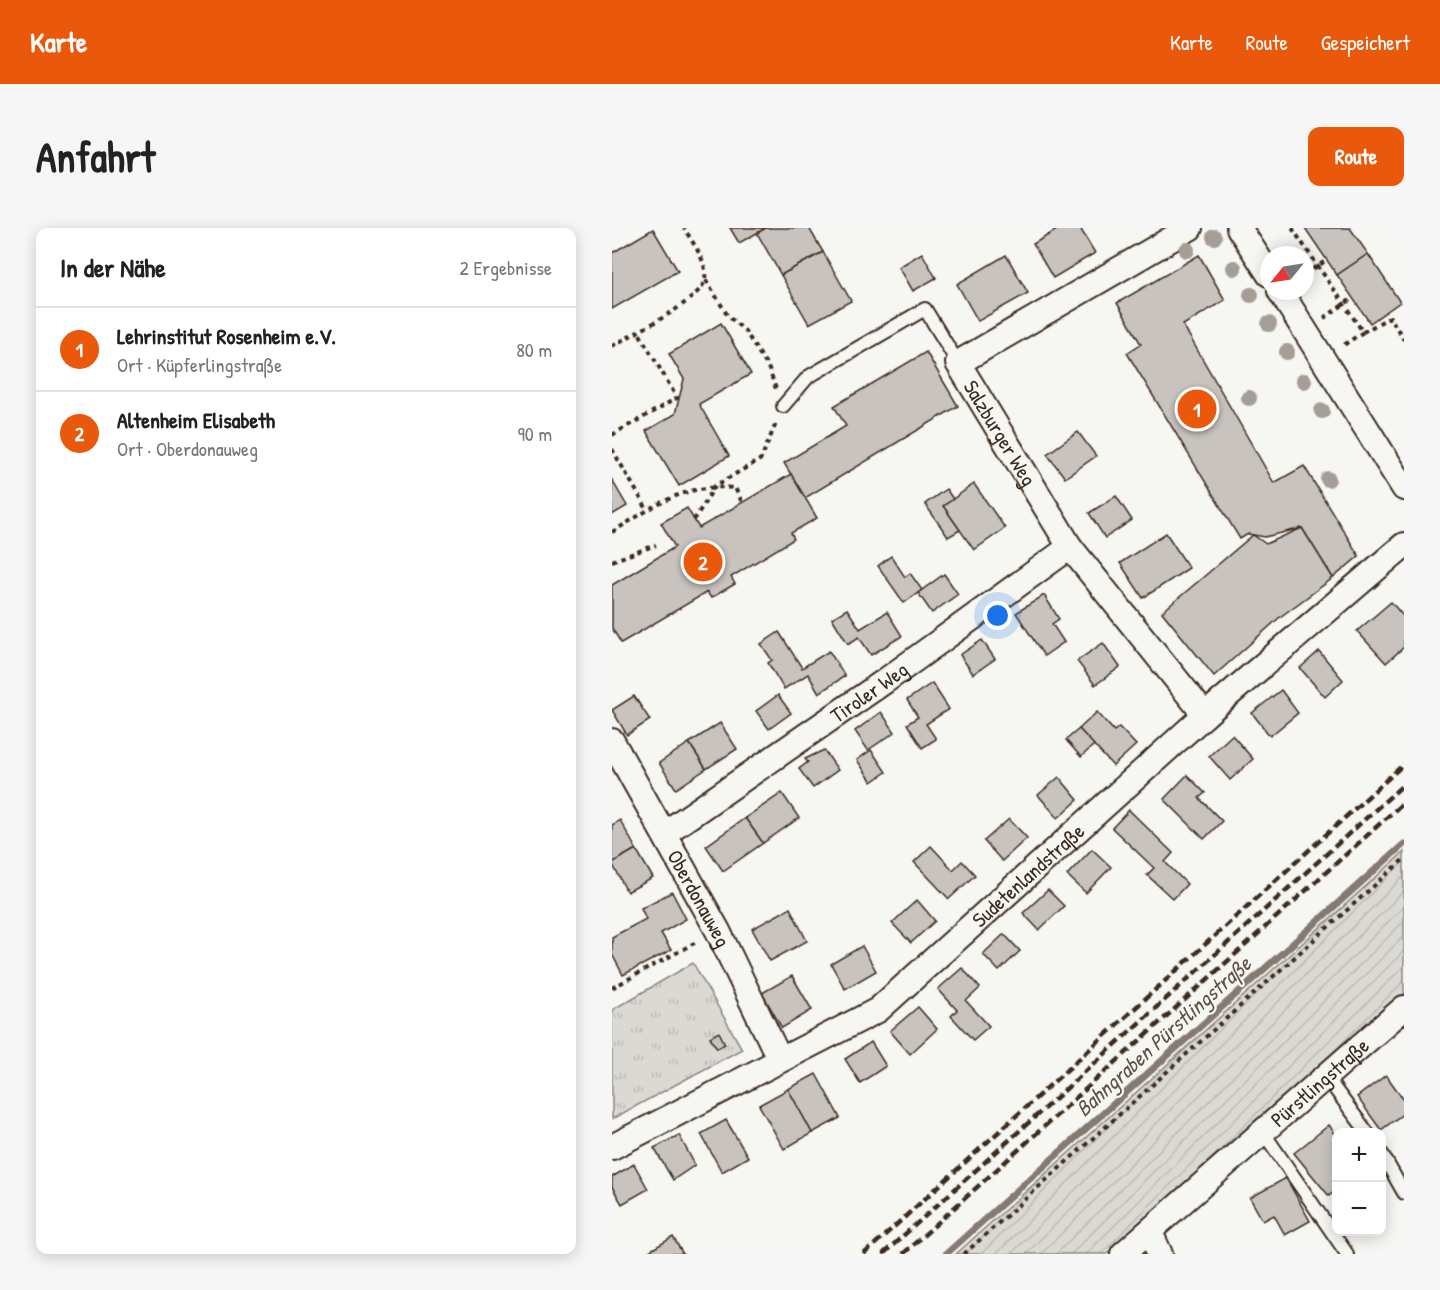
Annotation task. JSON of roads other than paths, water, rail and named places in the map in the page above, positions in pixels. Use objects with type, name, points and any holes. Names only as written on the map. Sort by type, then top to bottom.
[{"type":"street","name":"Salzburger Weg","points":[[1190,228],[958,363],[1070,547],[1205,715]]},
{"type":"street","points":[[1239,228],[1260,260]]},
{"type":"street","points":[[1286,300],[1404,488]]},
{"type":"street","name":"Sudetenlandstraße","points":[[612,1147],[878,1010],[1205,715],[1404,544]]},
{"type":"street","name":"Tiroler Weg","points":[[665,833],[885,681],[1070,547]]},
{"type":"street","name":"Oberdonauweg","points":[[612,741],[718,931],[780,1060]]},
{"type":"street","name":"Pürstlingstraße","points":[[1123,1254],[1404,1008]]},
{"type":"street","points":[[1150,1232],[1160,1254]]},
{"type":"lane","points":[[783,406],[808,377],[925,309],[958,363]]},
{"type":"lane","points":[[1326,1077],[1364,1128]]},
{"type":"lane","name":"Pürstlingstraße","points":[[1263,1132],[1347,1254]]},
{"type":"lane","points":[[1386,1161],[1404,1193]]},
{"type":"waterway","name":"Bahngraben Pürstlingstraße","points":[[946,1254],[1404,844]]},
{"type":"railway","points":[[864,1254],[1404,764]]},
{"type":"railway","points":[[883,1254],[1404,784]]},
{"type":"railway","points":[[903,1254],[1404,802]]},
{"type":"place","name":"Lehrinstitut Rosenheim e.V.","points":[[1197,409]]},
{"type":"place","name":"Altenheim Elisabeth","points":[[703,562]]}]
